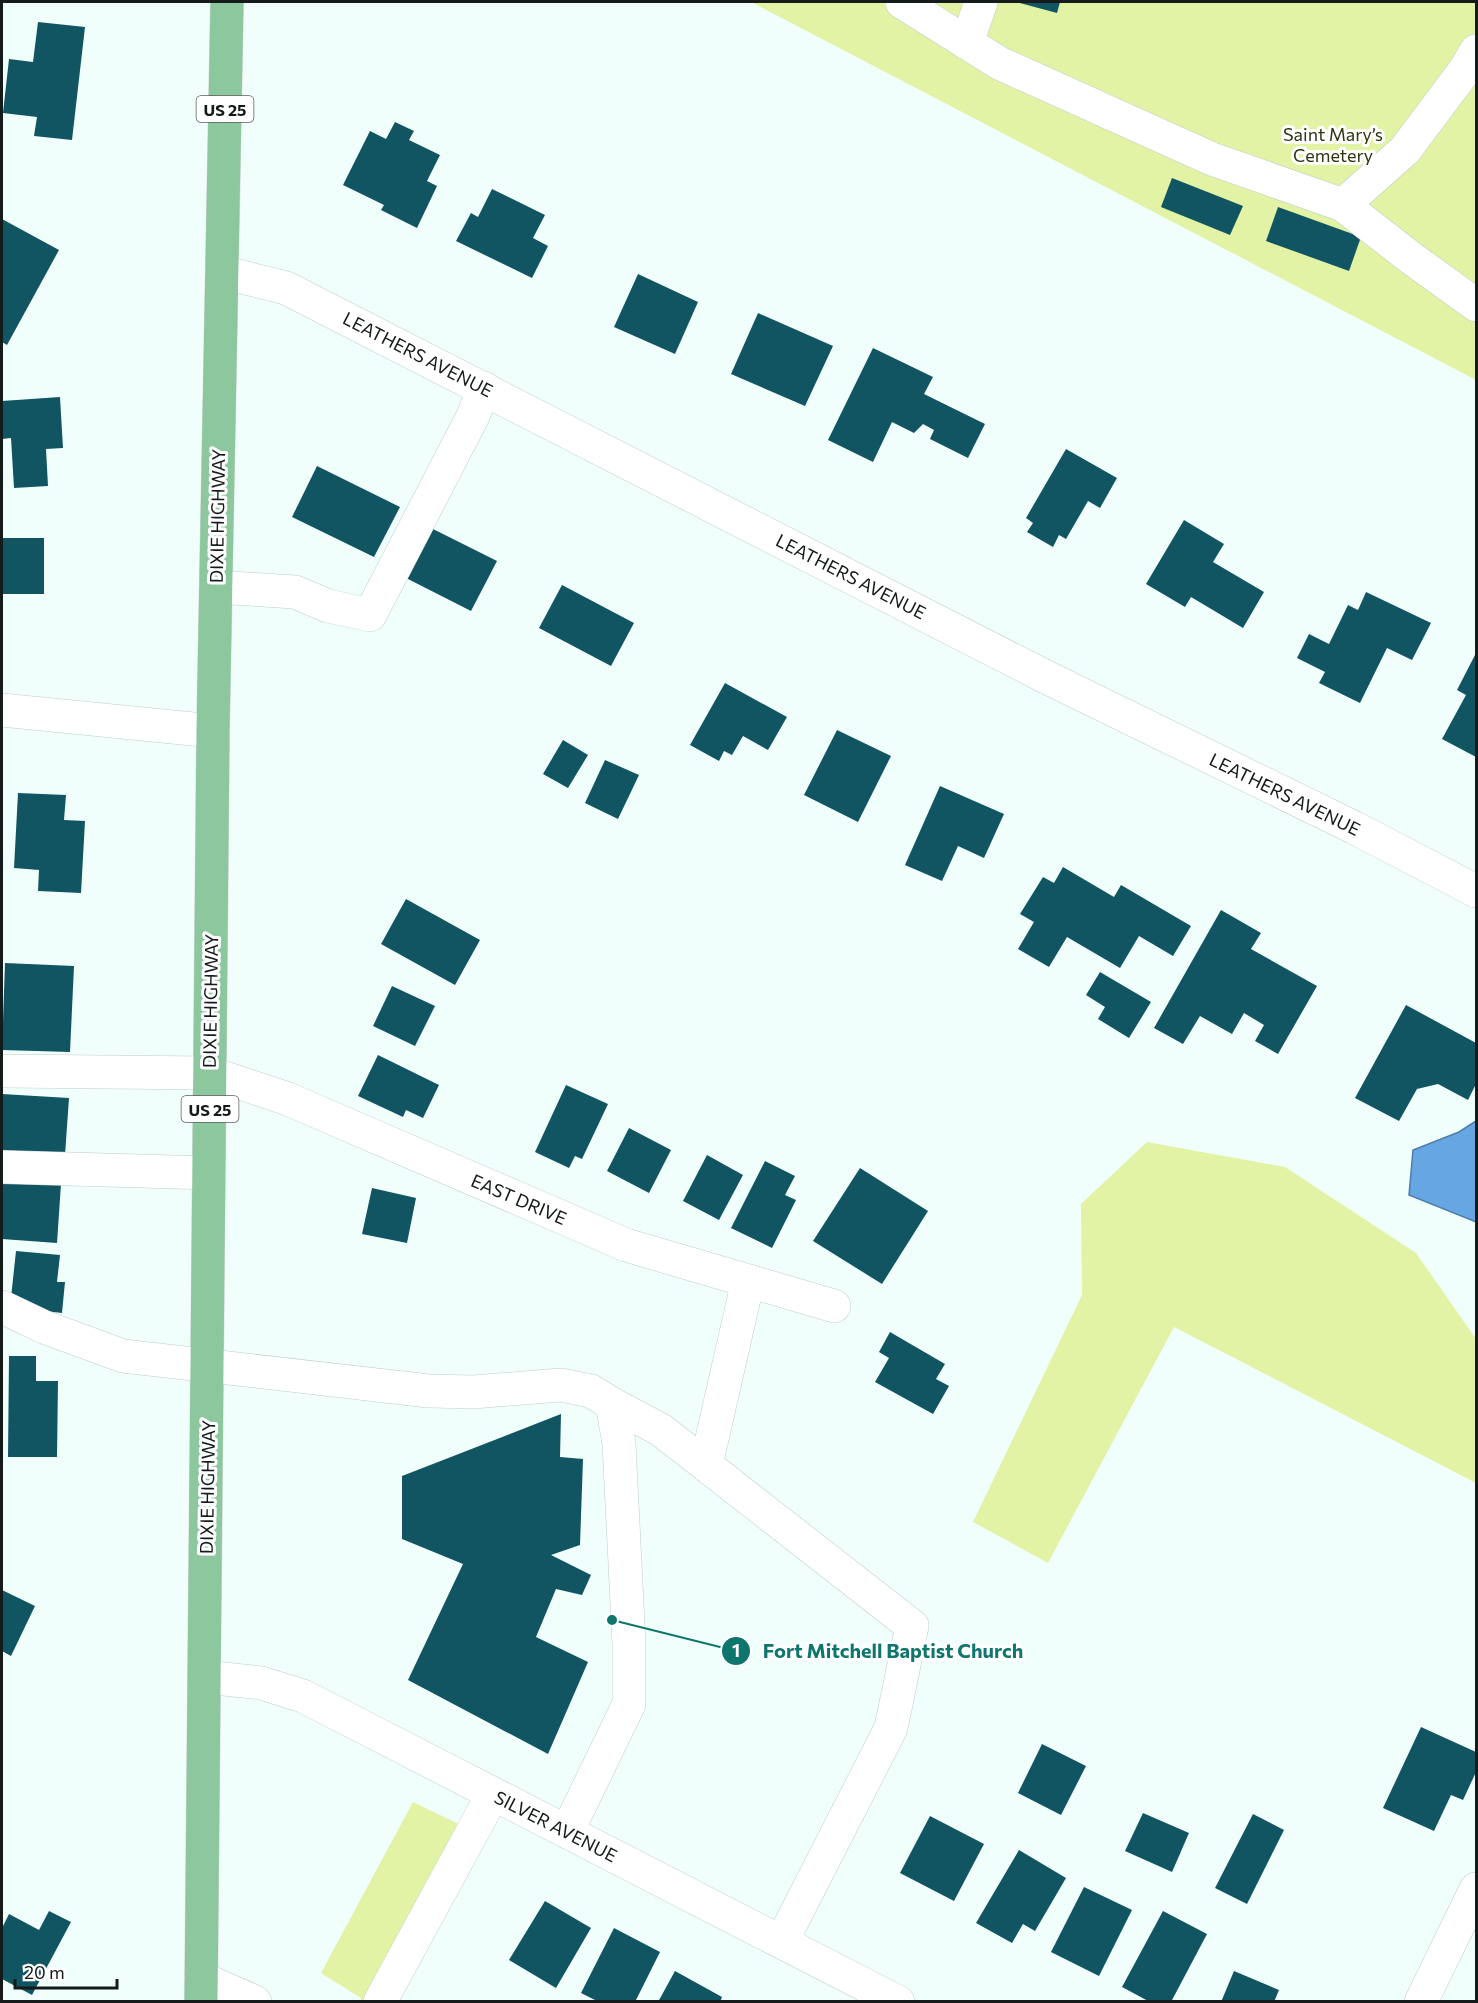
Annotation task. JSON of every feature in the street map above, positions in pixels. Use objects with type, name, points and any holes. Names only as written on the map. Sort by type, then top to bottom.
[{"type":"main road","name":"DIXIE HIGHWAY","points":[[201,1990],[213,731],[227,2]]},
{"type":"street","points":[[902,2],[999,63],[1212,159],[1343,205],[1476,305]]},
{"type":"street","points":[[967,43],[981,2]]},
{"type":"street","points":[[1343,205],[1405,150],[1465,70],[1476,51]]},
{"type":"street","name":"LEATHERS AVENUE","points":[[222,272],[286,288],[1036,671],[1355,828],[1476,891]]},
{"type":"street","points":[[216,587],[295,592],[328,606],[370,615],[473,416],[484,388]]},
{"type":"street","points":[[2,710],[213,731]]},
{"type":"street","name":"EAST DRIVE","points":[[2,1071],[210,1073],[288,1099],[626,1245],[834,1306]]},
{"type":"street","points":[[2,1167],[209,1173]]},
{"type":"street","points":[[706,1465],[748,1281]]},
{"type":"street","points":[[2,1307],[44,1327],[123,1356],[429,1390],[473,1392],[561,1385],[591,1391],[661,1430],[912,1626],[891,1728],[782,1941]]},
{"type":"street","points":[[567,1832],[629,1704],[629,1644],[619,1443],[612,1404]]},
{"type":"street","name":"SILVER AVENUE","points":[[205,1677],[261,1683],[303,1696],[898,2001]]},
{"type":"street","points":[[380,2001],[493,1794]]},
{"type":"street","points":[[1421,2001],[1476,1889]]},
{"type":"street","points":[[201,1990],[255,2001]]},
{"type":"green space","name":"Saint Mary’s Cemetery","points":[[751,2],[1476,2],[1476,380]]},
{"type":"green space","points":[[1147,1142],[1285,1167],[1416,1253],[1476,1339],[1476,1483],[1174,1327],[1048,1563],[973,1522],[1082,1295],[1081,1204]]},
{"type":"green space","points":[[413,1802],[467,1828],[375,2001],[360,2001],[361,1998],[321,1973]]},
{"type":"water","points":[[1476,1121],[1476,1222],[1409,1195],[1413,1150],[1459,1132]]},
{"type":"building","points":[[1016,2],[1060,2],[1057,13]]},
{"type":"building","points":[[38,22],[85,27],[72,140],[34,136],[37,117],[3,113],[9,59],[33,62]]},
{"type":"building","points":[[395,122],[414,131],[409,140],[440,155],[427,181],[437,186],[417,228],[381,210],[384,205],[343,185],[370,131],[386,139]]},
{"type":"building","points":[[1172,178],[1243,206],[1230,235],[1161,207]]},
{"type":"building","points":[[492,189],[545,215],[533,238],[548,246],[532,278],[456,241],[471,213],[478,217]]},
{"type":"building","points":[[1278,207],[1361,237],[1349,271],[1266,241]]},
{"type":"building","points":[[2,219],[59,250],[7,345],[2,342]]},
{"type":"building","points":[[638,274],[698,302],[675,354],[614,327]]},
{"type":"building","points":[[758,313],[833,346],[805,406],[731,374]]},
{"type":"building","points":[[873,348],[933,377],[924,394],[985,424],[968,458],[930,439],[934,430],[923,424],[914,433],[892,422],[873,462],[828,440]]},
{"type":"building","points":[[60,397],[63,448],[46,449],[48,486],[14,488],[11,438],[2,439],[2,401]]},
{"type":"building","points":[[1066,449],[1117,478],[1100,508],[1088,501],[1066,539],[1059,535],[1053,547],[1027,532],[1033,523],[1026,518]]},
{"type":"building","points":[[317,466],[400,507],[374,557],[292,517]]},
{"type":"building","points":[[1184,520],[1224,544],[1213,562],[1264,592],[1243,628],[1191,597],[1185,607],[1146,584]]},
{"type":"building","points":[[431,528],[497,561],[471,611],[406,578]]},
{"type":"building","points":[[2,538],[44,538],[44,594],[2,594]]},
{"type":"building","points":[[562,585],[634,623],[611,666],[539,628]]},
{"type":"building","points":[[1366,592],[1431,623],[1412,660],[1387,648],[1360,703],[1319,683],[1325,672],[1297,658],[1309,634],[1329,644],[1348,605],[1358,610]]},
{"type":"building","points":[[1476,653],[1476,757],[1442,739],[1466,695],[1457,690]]},
{"type":"building","points":[[725,683],[787,717],[768,750],[743,736],[732,755],[724,751],[719,761],[690,745]]},
{"type":"building","points":[[837,730],[891,756],[858,822],[804,795]]},
{"type":"building","points":[[563,740],[588,755],[568,788],[543,774]]},
{"type":"building","points":[[605,760],[639,775],[618,819],[585,803]]},
{"type":"building","points":[[940,786],[1004,814],[984,858],[958,846],[942,881],[905,865]]},
{"type":"building","points":[[18,793],[66,795],[64,820],[85,821],[81,893],[38,891],[39,870],[14,868]]},
{"type":"building","points":[[1063,867],[1114,897],[1121,885],[1191,926],[1173,956],[1139,936],[1120,968],[1067,937],[1049,967],[1018,949],[1034,922],[1020,914],[1043,877],[1054,883]]},
{"type":"building","points":[[406,899],[480,940],[455,985],[381,944]]},
{"type":"building","points":[[1221,910],[1261,933],[1251,949],[1317,986],[1278,1054],[1255,1041],[1264,1025],[1244,1013],[1232,1034],[1200,1016],[1183,1044],[1154,1028]]},
{"type":"building","points":[[5,963],[74,966],[70,1052],[2,1050]]},
{"type":"building","points":[[1100,972],[1151,1002],[1129,1038],[1098,1019],[1105,1007],[1086,995]]},
{"type":"building","points":[[392,986],[435,1006],[415,1046],[373,1026]]},
{"type":"building","points":[[1406,1005],[1476,1043],[1476,1084],[1468,1100],[1438,1084],[1417,1089],[1399,1121],[1355,1098]]},
{"type":"building","points":[[378,1055],[439,1085],[423,1118],[406,1110],[403,1117],[358,1096]]},
{"type":"building","points":[[566,1085],[608,1104],[582,1159],[575,1156],[569,1168],[535,1152]]},
{"type":"building","points":[[2,1094],[69,1098],[65,1155],[2,1151]]},
{"type":"building","points":[[629,1128],[671,1150],[649,1193],[607,1171]]},
{"type":"building","points":[[707,1155],[743,1175],[719,1220],[683,1201]]},
{"type":"building","points":[[765,1161],[795,1176],[785,1195],[796,1200],[772,1248],[731,1228]]},
{"type":"building","points":[[860,1168],[928,1211],[882,1284],[813,1241]]},
{"type":"building","points":[[2,1181],[61,1184],[57,1243],[2,1239]]},
{"type":"building","points":[[372,1188],[416,1198],[407,1243],[362,1234]]},
{"type":"building","points":[[16,1251],[60,1255],[57,1282],[65,1282],[62,1313],[10,1307]]},
{"type":"building","points":[[890,1332],[945,1364],[936,1379],[949,1386],[933,1414],[875,1382],[889,1358],[879,1352]]},
{"type":"building","points":[[9,1356],[36,1356],[36,1381],[58,1381],[57,1457],[8,1457]]},
{"type":"building","points":[[561,1414],[560,1457],[583,1459],[580,1545],[551,1555],[591,1575],[582,1595],[556,1589],[536,1637],[588,1662],[548,1754],[408,1680],[463,1564],[402,1539],[402,1476]]},
{"type":"building","points":[[2,1590],[35,1606],[11,1656],[2,1651]]},
{"type":"building","points":[[1421,1727],[1476,1752],[1476,1772],[1463,1800],[1451,1795],[1434,1831],[1383,1808]]},
{"type":"building","points":[[1042,1744],[1086,1766],[1061,1815],[1018,1793]]},
{"type":"building","points":[[1143,1813],[1189,1833],[1172,1872],[1125,1851]]},
{"type":"building","points":[[1253,1814],[1284,1830],[1247,1904],[1215,1888]]},
{"type":"building","points":[[930,1816],[984,1844],[954,1901],[900,1873]]},
{"type":"building","points":[[1019,1850],[1066,1878],[1035,1931],[1023,1924],[1012,1943],[976,1923]]},
{"type":"building","points":[[1084,1887],[1132,1910],[1099,1976],[1051,1952]]},
{"type":"building","points":[[545,1901],[591,1928],[556,1988],[509,1960]]},
{"type":"building","points":[[49,1911],[71,1922],[32,1995],[2,1979],[2,1928],[9,1914],[39,1930]]},
{"type":"building","points":[[1163,1911],[1207,1934],[1171,2002],[1150,2002],[1122,1987]]},
{"type":"building","points":[[614,1928],[660,1952],[635,2002],[599,2002],[581,1993]]},
{"type":"building","points":[[675,1971],[722,1997],[720,2002],[658,2002]]},
{"type":"building","points":[[1234,1971],[1279,1990],[1274,2002],[1221,2002]]},
{"type":"place","name":"Fort Mitchell Baptist Church","points":[[612,1620]]}]
